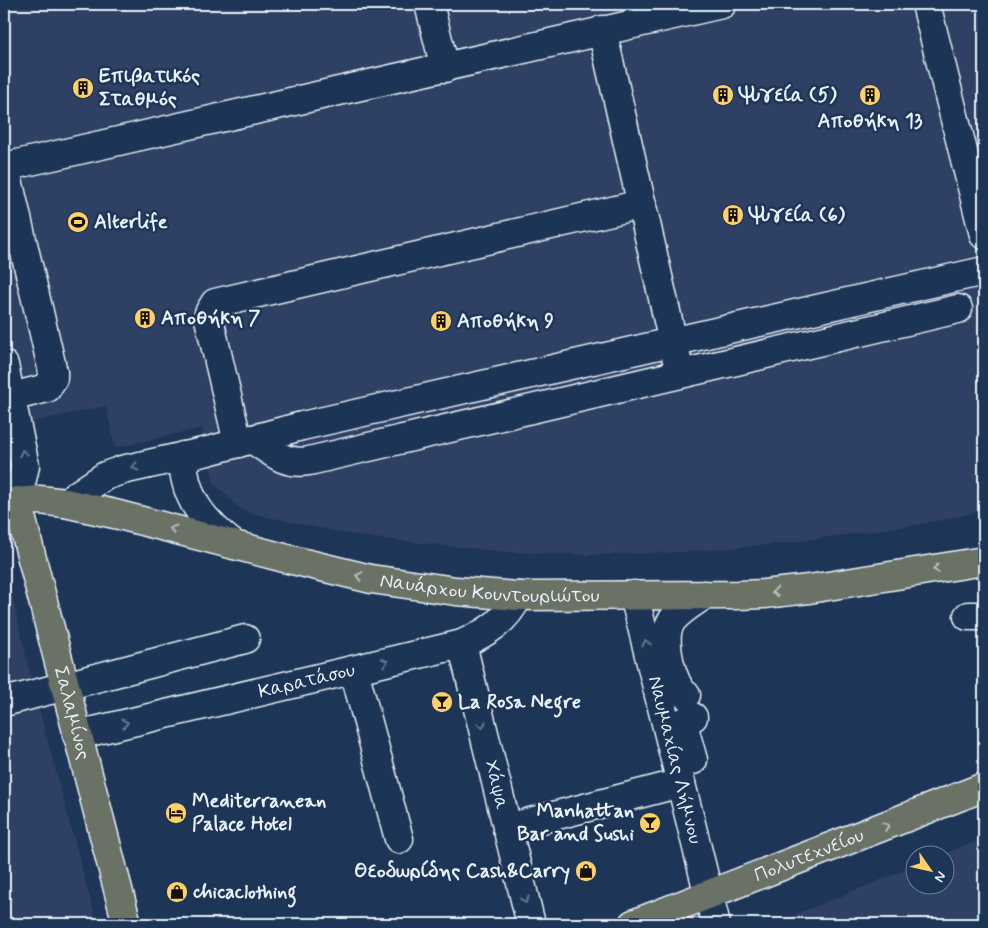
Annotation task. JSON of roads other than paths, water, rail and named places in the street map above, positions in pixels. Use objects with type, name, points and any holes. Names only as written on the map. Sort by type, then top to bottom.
[{"type":"main road","name":"Ναυάρχου Κουντουριώτου","points":[[8,497],[65,503],[110,513],[371,579],[456,591],[518,596],[764,594],[809,589],[984,561]]},
{"type":"main road","name":"Σαλαμίνος","points":[[8,497],[65,686],[127,924]]},
{"type":"main road","name":"Πολυτεχνείου","points":[[633,924],[984,787]]},
{"type":"street","points":[[429,4],[445,68]]},
{"type":"street","points":[[11,397],[47,388],[53,378],[4,167],[722,4]]},
{"type":"street","points":[[926,4],[984,235]]},
{"type":"street","points":[[602,30],[680,374]]},
{"type":"street","points":[[642,204],[215,303],[209,313],[209,319],[245,441],[282,459],[291,462],[302,462],[958,309]]},
{"type":"street","points":[[65,503],[105,476],[122,470],[984,271]]},
{"type":"street","points":[[4,365],[25,466],[8,497]]},
{"type":"street","points":[[183,456],[185,484],[193,501],[213,527],[234,545]]},
{"type":"street","name":"Ναυμαχίας Λήμνου","points":[[634,595],[716,924]]},
{"type":"street","points":[[702,864],[713,842],[685,731],[689,706],[674,680],[666,641],[669,626],[678,614],[704,595]]},
{"type":"street","name":"Καρατάσου","points":[[78,735],[462,644],[484,633],[502,620],[514,605],[518,596]]},
{"type":"street","points":[[4,702],[245,639]]},
{"type":"street","name":"Χάψα","points":[[462,644],[531,924]]},
{"type":"street","points":[[354,670],[399,839]]},
{"type":"street","points":[[507,828],[681,783]]},
{"type":"place","name":"Επιβατικός Σταθμός","points":[[83,88]]},
{"type":"place","name":"Ψυγεία (5)","points":[[723,95]]},
{"type":"place","name":"Αποθήκη 13","points":[[870,95]]},
{"type":"place","name":"Ψυγεία (6)","points":[[733,215]]},
{"type":"place","name":"Alterlife","points":[[78,222]]},
{"type":"place","name":"Αποθήκη 7","points":[[145,318]]},
{"type":"place","name":"Αποθήκη 9","points":[[441,321]]},
{"type":"place","name":"La Rosa Negre","points":[[442,702]]},
{"type":"place","name":"Mediterranean Palace Hotel","points":[[176,813]]},
{"type":"place","name":"Manhattan Bar and Sushi","points":[[650,823]]},
{"type":"place","name":"Θεοδωρίδης Cash&Carry","points":[[586,871]]},
{"type":"place","name":"chicaclothing","points":[[177,892]]}]
